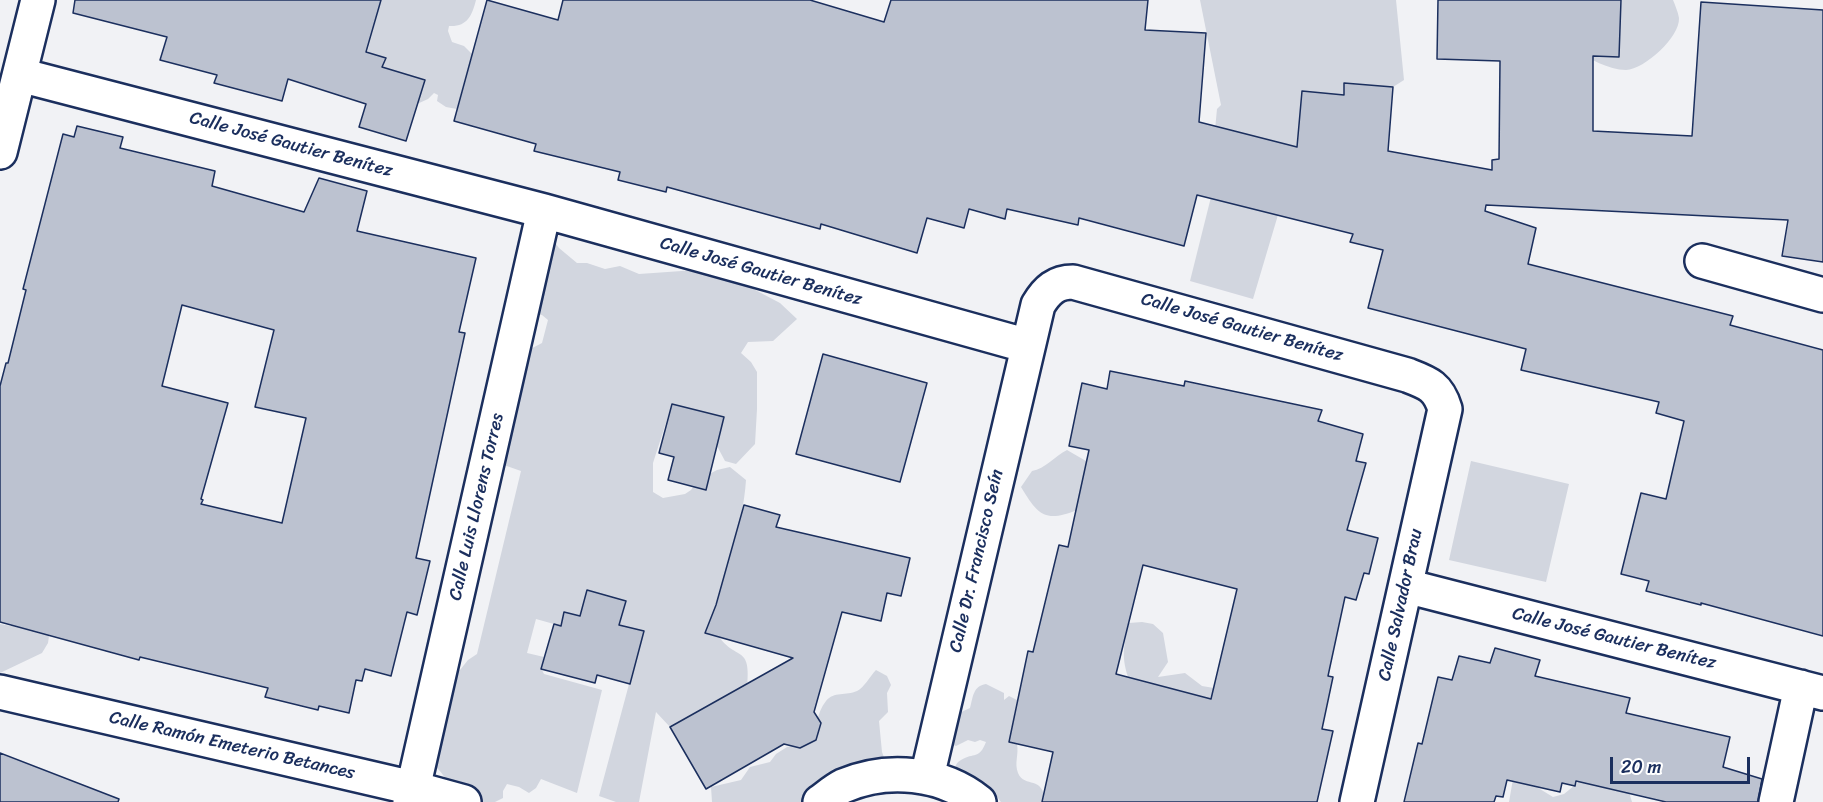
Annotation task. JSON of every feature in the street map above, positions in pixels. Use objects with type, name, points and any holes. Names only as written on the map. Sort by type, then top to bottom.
[{"type":"street","points":[[0,152],[39,0]]},
{"type":"street","name":"Calle José Gautier Benítez","points":[[20,75],[544,211],[1028,346],[1038,305],[1044,295],[1063,282],[1073,282],[1407,375],[1434,387],[1441,395],[1445,409]]},
{"type":"street","name":"Calle Luis Llorens Torres","points":[[412,795],[544,211]]},
{"type":"street","points":[[1702,261],[1823,295]]},
{"type":"street","name":"Calle Dr. Francisco Seín","points":[[927,777],[1028,346]]},
{"type":"street","name":"Calle Salvador Brau","points":[[1357,802],[1445,409]]},
{"type":"street","name":"Calle José Gautier Benítez","points":[[1406,586],[1812,690]]},
{"type":"street","points":[[1776,802],[1812,690]]},
{"type":"street","name":"Calle Ramón Emeterio Betances","points":[[0,692],[412,795],[464,802]]},
{"type":"street","points":[[820,802],[843,787],[884,775],[927,777],[966,791],[979,802]]},
{"type":"shaded area","points":[[381,0],[476,0],[468,19],[460,25],[449,26],[448,31],[452,42],[464,46],[472,54],[457,109],[446,107],[437,101],[438,95],[434,93],[417,104],[382,67],[385,58],[367,53]]},
{"type":"shaded area","points":[[1200,0],[1396,0],[1404,80],[1393,87],[1345,83],[1344,95],[1297,151],[1253,299],[1190,281],[1220,161],[1215,130],[1217,109],[1221,105]]},
{"type":"shaded area","points":[[1553,0],[1673,0],[1679,18],[1678,26],[1668,43],[1651,58],[1634,68],[1619,69],[1606,66],[1574,51]]},
{"type":"shaded area","points":[[550,236],[559,248],[577,263],[587,263],[605,269],[620,266],[639,274],[696,270],[740,282],[780,303],[797,319],[773,341],[748,342],[741,353],[751,362],[757,372],[757,409],[755,444],[736,464],[725,461],[717,446],[724,417],[672,404],[653,463],[653,492],[663,498],[685,494],[698,480],[717,470],[730,467],[746,480],[736,537],[706,633],[716,632],[723,642],[744,658],[748,674],[747,689],[700,710],[670,727],[656,712],[639,802],[616,802],[599,796],[643,632],[619,625],[626,601],[587,590],[580,616],[564,613],[561,626],[536,619],[527,653],[544,657],[541,668],[544,674],[602,690],[577,793],[541,779],[536,788],[529,793],[507,784],[503,791],[503,798],[495,802],[455,802],[447,781],[432,763],[455,671],[460,670],[477,654],[521,471],[501,464],[480,427],[487,380],[491,369],[503,354],[521,354],[542,343],[548,320],[542,315],[534,314],[519,298],[512,283],[516,267],[528,253]]},
{"type":"shaded area","points":[[1067,450],[1086,461],[1093,471],[1077,510],[1057,516],[1043,514],[1032,504],[1021,487],[1032,471],[1041,468]]},
{"type":"shaded area","points":[[1471,461],[1569,484],[1546,582],[1449,560]]},
{"type":"shaded area","points":[[16,606],[50,629],[48,643],[42,653],[0,673],[0,624],[11,626]]},
{"type":"shaded area","points":[[1129,623],[1153,624],[1163,633],[1168,662],[1158,677],[1185,673],[1202,686],[1214,688],[1209,710],[1148,682],[1128,677],[1124,650]]},
{"type":"shaded area","points":[[876,670],[887,676],[891,685],[887,693],[888,712],[879,721],[882,752],[886,763],[850,802],[712,802],[711,787],[741,780],[750,767],[770,762],[776,754],[787,747],[812,742],[818,716],[826,701],[833,696],[860,689]]},
{"type":"shaded area","points":[[986,684],[1004,693],[1004,700],[1009,696],[1017,700],[1009,742],[1017,744],[1016,766],[1021,778],[1041,788],[1045,802],[1001,802],[995,795],[969,785],[956,771],[957,763],[981,751],[986,742],[968,740],[956,746],[949,743],[946,719],[970,708],[978,687]]},
{"type":"shaded area","points":[[1527,773],[1535,786],[1553,797],[1564,794],[1580,781],[1629,792],[1632,802],[1509,802],[1513,779]]},
{"type":"building","points":[[75,0],[381,0],[366,52],[386,58],[382,67],[425,80],[406,141],[359,127],[366,104],[288,79],[282,101],[214,83],[217,75],[160,60],[167,37],[73,13]]},
{"type":"building","points":[[487,0],[558,20],[563,0],[810,0],[884,22],[891,0],[1148,0],[1145,30],[1206,33],[1199,122],[1297,147],[1302,91],[1344,95],[1344,83],[1393,87],[1388,151],[1492,170],[1492,160],[1499,159],[1500,61],[1437,59],[1438,0],[1621,0],[1619,57],[1593,56],[1593,131],[1692,136],[1701,2],[1823,10],[1823,262],[1782,256],[1788,220],[1486,205],[1485,211],[1536,228],[1528,264],[1733,316],[1730,325],[1823,350],[1823,636],[1701,603],[1701,605],[1646,591],[1649,581],[1621,574],[1641,493],[1666,499],[1684,421],[1656,413],[1659,402],[1521,370],[1526,349],[1368,308],[1383,250],[1350,242],[1353,234],[1197,195],[1184,246],[1079,218],[1078,225],[1007,209],[1005,219],[969,209],[964,228],[927,218],[917,253],[821,224],[820,229],[667,187],[666,192],[618,180],[620,172],[534,151],[536,144],[454,121]]},
{"type":"building","points":[[77,126],[123,137],[120,148],[215,171],[212,186],[304,212],[319,178],[367,191],[357,231],[476,258],[459,332],[465,333],[416,558],[430,561],[417,615],[407,612],[391,676],[365,669],[362,681],[356,680],[349,713],[319,706],[318,710],[265,697],[268,688],[140,657],[139,660],[0,622],[0,386],[6,363],[8,363],[26,290],[23,289],[63,134],[74,137]],"holes":[[[182,305],[274,330],[255,407],[306,418],[282,523],[201,504],[228,403],[162,386]]]},
{"type":"building","points":[[823,354],[927,383],[900,482],[796,454]]},
{"type":"building","points":[[1110,371],[1184,386],[1185,381],[1322,410],[1318,421],[1363,434],[1356,461],[1366,463],[1347,530],[1378,538],[1369,574],[1364,573],[1356,600],[1345,597],[1328,676],[1333,677],[1322,729],[1333,731],[1317,802],[1042,802],[1053,752],[1009,742],[1028,651],[1033,652],[1059,545],[1068,547],[1089,450],[1069,446],[1082,383],[1107,389]],"holes":[[[1143,565],[1237,589],[1211,699],[1116,674]]]},
{"type":"building","points":[[672,404],[724,417],[706,490],[668,480],[674,457],[659,453]]},
{"type":"building","points":[[744,505],[780,515],[776,527],[910,558],[901,596],[887,593],[881,621],[842,612],[814,712],[821,723],[816,740],[800,748],[784,744],[706,789],[670,727],[793,658],[705,633],[716,605]]},
{"type":"building","points":[[587,590],[626,601],[619,625],[644,631],[630,684],[597,675],[595,683],[541,669],[554,624],[561,626],[564,612],[580,616]]},
{"type":"building","points":[[1495,648],[1540,660],[1535,676],[1630,698],[1626,713],[1730,737],[1723,767],[1762,779],[1758,802],[1666,802],[1576,781],[1575,786],[1562,783],[1560,792],[1507,780],[1503,797],[1496,796],[1494,802],[1404,802],[1418,743],[1422,744],[1438,677],[1452,680],[1459,656],[1490,663]]},
{"type":"building","points":[[0,753],[119,799],[118,802],[0,802]]}]
